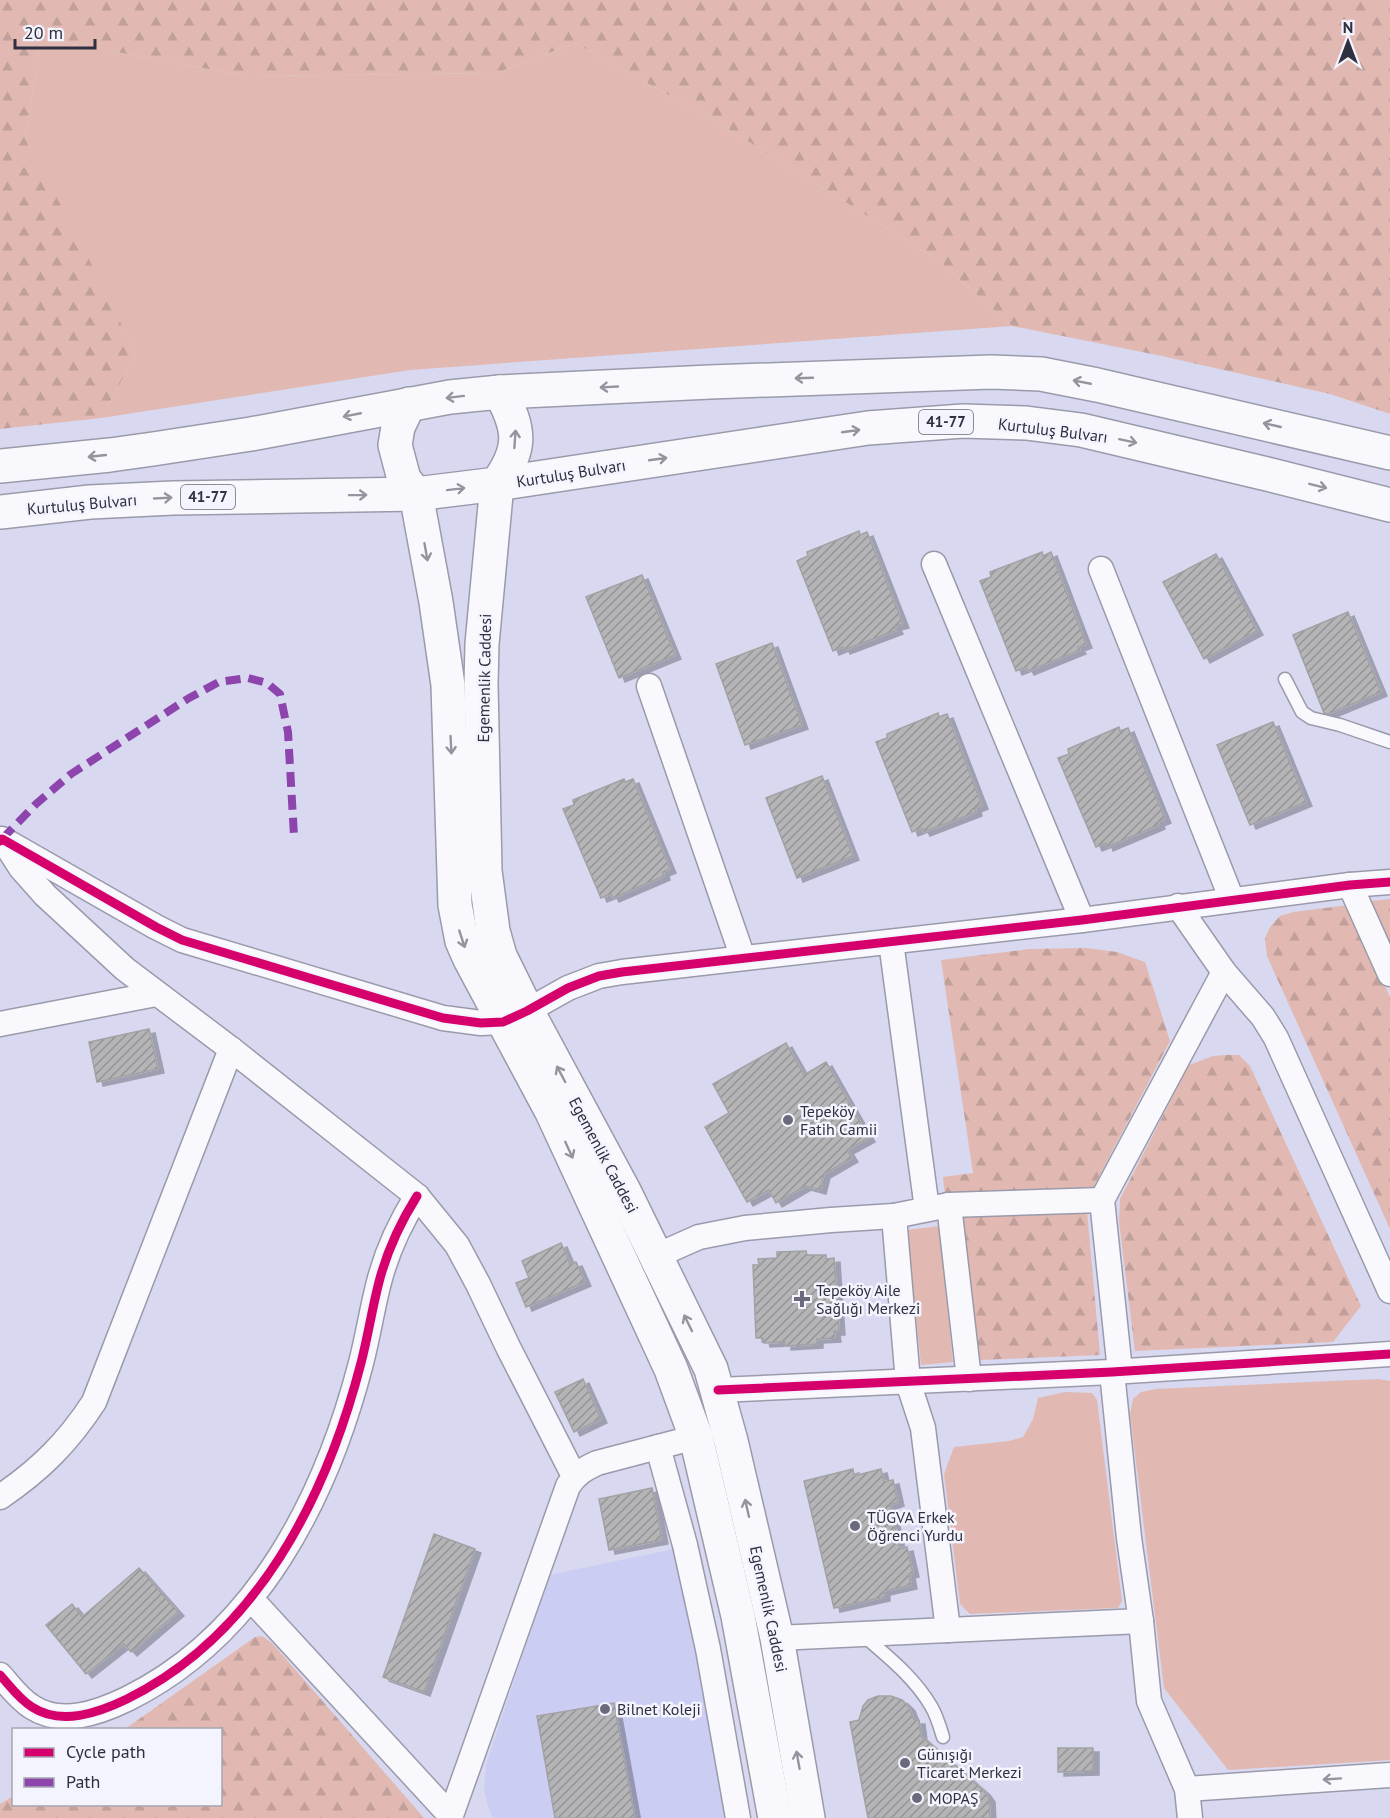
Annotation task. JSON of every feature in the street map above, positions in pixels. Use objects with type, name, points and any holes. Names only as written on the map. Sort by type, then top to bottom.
[{"type":"main road","points":[[0,466],[175,446],[450,397],[500,392],[991,372],[1041,374],[1097,385],[1390,453]]},
{"type":"main road","points":[[409,404],[398,427],[396,445],[404,478],[416,494],[497,484],[510,466],[515,446],[516,426],[500,392]]},
{"type":"main road","name":"Kurtuluş Bulvarı","points":[[497,484],[868,428],[963,421],[1026,423],[1082,430],[1390,505]]},
{"type":"main road","name":"Egemenlik Caddesi","points":[[497,484],[482,644],[481,684],[485,871],[493,931],[515,1016],[552,1112],[672,1369],[696,1437],[736,1606],[775,1818]]},
{"type":"main road","name":"Kurtuluş Bulvarı","points":[[0,512],[90,502],[173,498],[416,494]]},
{"type":"main road","name":"Egemenlik Caddesi","points":[[416,494],[436,602],[448,685],[455,905],[458,926],[470,959],[515,1016],[624,1191],[711,1369],[777,1638],[808,1818]]},
{"type":"street","points":[[934,564],[1082,920]]},
{"type":"street","points":[[1101,569],[1232,900]]},
{"type":"street","points":[[649,686],[742,957]]},
{"type":"street","points":[[1,839],[182,940],[443,1018],[481,1023],[515,1016],[568,988],[599,976],[622,972],[1082,920],[1178,906],[1390,882]]},
{"type":"street","points":[[1,839],[21,868],[45,895],[125,969],[231,1049],[417,1196],[457,1245],[574,1476]]},
{"type":"street","points":[[1350,885],[1390,974]]},
{"type":"street","points":[[1178,906],[1224,972],[1263,1017],[1276,1038],[1390,1291]]},
{"type":"street","points":[[891,942],[969,1379]]},
{"type":"street","points":[[1190,1818],[1187,1790],[1149,1701],[1130,1538],[1102,1200],[1224,972]]},
{"type":"street","points":[[0,1024],[156,994]]},
{"type":"street","points":[[0,1497],[44,1464],[70,1436],[94,1402],[231,1049]]},
{"type":"street","points":[[0,1675],[30,1706],[42,1713],[87,1715],[109,1708],[138,1693],[175,1669],[214,1640],[251,1599],[274,1569],[298,1526],[333,1450],[350,1406],[379,1282],[401,1221],[417,1196]]},
{"type":"street","points":[[656,1256],[699,1238],[727,1231],[781,1224],[894,1216],[938,1207],[1102,1200]]},
{"type":"street","points":[[894,1216],[908,1382],[923,1428],[948,1630]]},
{"type":"street","points":[[718,1390],[969,1379],[1390,1354]]},
{"type":"street","points":[[251,1599],[450,1817],[568,1486],[574,1476],[597,1463],[696,1437]]},
{"type":"street","points":[[658,1447],[685,1545],[708,1649],[738,1818]]},
{"type":"street","points":[[777,1638],[1141,1621]]},
{"type":"street","points":[[1187,1790],[1390,1775]]},
{"type":"lane","points":[[1285,679],[1302,712],[1311,718],[1390,742]]},
{"type":"lane","points":[[862,1634],[902,1669],[919,1688],[932,1708],[944,1737]]},
{"type":"shaded area","name":"Bilnet Koleji","points":[[674,1549],[696,1652],[726,1818],[493,1818],[484,1789],[486,1765],[549,1575]]},
{"type":"green space","points":[[0,0],[1390,0],[1390,414],[1330,394],[1162,356],[1012,326],[935,258],[719,123],[575,43],[496,73],[246,76],[41,38],[25,139],[79,239],[136,354],[101,418],[0,429]]},
{"type":"green space","points":[[41,38],[246,76],[496,73],[575,43],[719,123],[935,258],[1012,326],[410,370],[101,418],[136,354],[25,139]]},
{"type":"green space","points":[[1390,899],[1390,946],[1370,901]]},
{"type":"green space","points":[[1349,905],[1390,997],[1390,1229],[1267,956],[1265,938],[1270,927],[1280,916],[1293,912]]},
{"type":"green space","points":[[1086,948],[1117,952],[1145,962],[1170,1041],[1093,1188],[945,1197],[943,1177],[973,1173],[941,960],[1029,949]]},
{"type":"green space","points":[[1239,1055],[1250,1066],[1361,1306],[1333,1342],[1135,1351],[1119,1222],[1120,1199],[1189,1065],[1213,1056]]},
{"type":"green space","points":[[1087,1211],[1100,1355],[979,1360],[963,1216]]},
{"type":"green space","points":[[939,1226],[953,1362],[921,1365],[907,1230]]},
{"type":"green space","points":[[1378,1379],[1390,1381],[1390,1760],[1228,1770],[1164,1688],[1130,1414],[1133,1399],[1141,1392],[1156,1389]]},
{"type":"green space","points":[[1065,1392],[1092,1393],[1097,1400],[1122,1601],[1118,1608],[970,1614],[960,1604],[944,1474],[954,1447],[1009,1441],[1023,1437],[1033,1419],[1038,1398]]},
{"type":"green space","points":[[262,1636],[273,1644],[424,1818],[0,1818],[0,1804],[12,1797],[12,1806],[222,1806],[222,1728],[126,1728],[255,1637]]},
{"type":"building","points":[[859,531],[860,535],[867,532],[903,624],[895,626],[897,630],[844,650],[843,647],[833,651],[797,561],[808,556],[807,552]]},
{"type":"building","points":[[1042,552],[1043,556],[1051,552],[1086,644],[1078,647],[1080,650],[1028,671],[1026,667],[1016,671],[980,581],[991,577],[990,572]]},
{"type":"building","points":[[1216,554],[1257,631],[1204,659],[1163,582]]},
{"type":"building","points":[[642,575],[675,655],[619,678],[586,597]]},
{"type":"building","points":[[1348,612],[1381,692],[1328,714],[1324,713],[1293,635]]},
{"type":"building","points":[[772,643],[802,725],[745,745],[716,664]]},
{"type":"building","points":[[938,713],[939,717],[947,714],[982,805],[975,808],[976,812],[924,832],[922,828],[912,832],[876,742],[887,738],[887,734]]},
{"type":"building","points":[[1273,722],[1306,802],[1250,825],[1217,745]]},
{"type":"building","points":[[1119,727],[1120,731],[1128,728],[1165,819],[1158,822],[1159,825],[1107,847],[1106,843],[1096,847],[1058,758],[1069,754],[1068,749]]},
{"type":"building","points":[[822,776],[853,856],[797,878],[766,798]]},
{"type":"building","points":[[624,779],[625,782],[633,779],[670,869],[663,872],[664,876],[613,898],[611,894],[601,898],[563,809],[574,805],[573,800]]},
{"type":"building","points":[[149,1029],[158,1069],[97,1082],[89,1042]]},
{"type":"building","name":"Tepeköy Fatih Camii","points":[[786,1043],[804,1075],[826,1062],[869,1138],[847,1150],[852,1158],[824,1174],[820,1190],[805,1186],[776,1203],[769,1190],[747,1202],[705,1127],[729,1113],[713,1084]]},
{"type":"building","points":[[561,1243],[570,1264],[576,1262],[585,1282],[526,1307],[516,1283],[529,1278],[522,1261]]},
{"type":"building","name":"Tepeköy Aile Sağlığı Merkezi","points":[[806,1251],[807,1255],[826,1255],[826,1259],[834,1258],[839,1331],[834,1331],[835,1338],[817,1339],[817,1344],[785,1346],[785,1342],[764,1343],[763,1338],[756,1338],[753,1265],[759,1265],[758,1259],[777,1258],[777,1252]]},
{"type":"building","points":[[583,1379],[601,1419],[574,1432],[555,1392]]},
{"type":"building","name":"TÜGVA Erkek Öğrenci Yurdu","points":[[853,1469],[854,1476],[881,1469],[884,1482],[893,1480],[898,1502],[890,1505],[900,1549],[907,1547],[913,1573],[909,1574],[911,1585],[884,1591],[884,1597],[834,1608],[804,1481]]},
{"type":"building","points":[[652,1488],[662,1540],[609,1550],[599,1499]]},
{"type":"building","points":[[434,1534],[475,1549],[424,1692],[383,1677]]},
{"type":"building","points":[[139,1568],[178,1612],[131,1652],[124,1644],[86,1674],[46,1625],[72,1604],[82,1617]]},
{"type":"building","name":"Günışığı Ticaret Merkezi","points":[[878,1696],[891,1696],[902,1700],[909,1707],[914,1720],[919,1720],[921,1736],[984,1791],[989,1798],[990,1818],[868,1818],[850,1722],[859,1720],[863,1706],[868,1700]]},
{"type":"building","points":[[614,1703],[635,1818],[555,1818],[537,1716]]},
{"type":"building","points":[[1058,1748],[1093,1748],[1093,1771],[1058,1772]]},
{"type":"marked path","points":[[2,839],[36,804],[71,774],[189,698],[219,682],[248,678],[267,683],[280,694],[288,732],[294,836]]},
{"type":"cycle path","points":[[0,841],[2,839],[182,940],[443,1018],[481,1023],[503,1022],[568,988],[599,976],[622,972],[1082,920],[1350,885],[1390,882]]},
{"type":"cycle path","points":[[0,1675],[23,1700],[43,1713],[67,1717],[92,1713],[127,1699],[173,1672],[213,1638],[249,1600],[280,1558],[306,1512],[328,1463],[361,1363],[382,1271],[390,1248],[417,1196]]},
{"type":"cycle path","points":[[718,1390],[1112,1372],[1390,1354]]},
{"type":"place","name":"Tepeköy Fatih Camii","points":[[788,1120]]},
{"type":"place","name":"Tepeköy Aile Sağlığı Merkezi","points":[[802,1299]]},
{"type":"place","name":"TÜGVA Erkek Öğrenci Yurdu","points":[[855,1526]]},
{"type":"place","name":"Bilnet Koleji","points":[[605,1709]]},
{"type":"place","name":"Günışığı Ticaret Merkezi","points":[[905,1763]]},
{"type":"place","name":"MOPAŞ","points":[[917,1798]]}]
